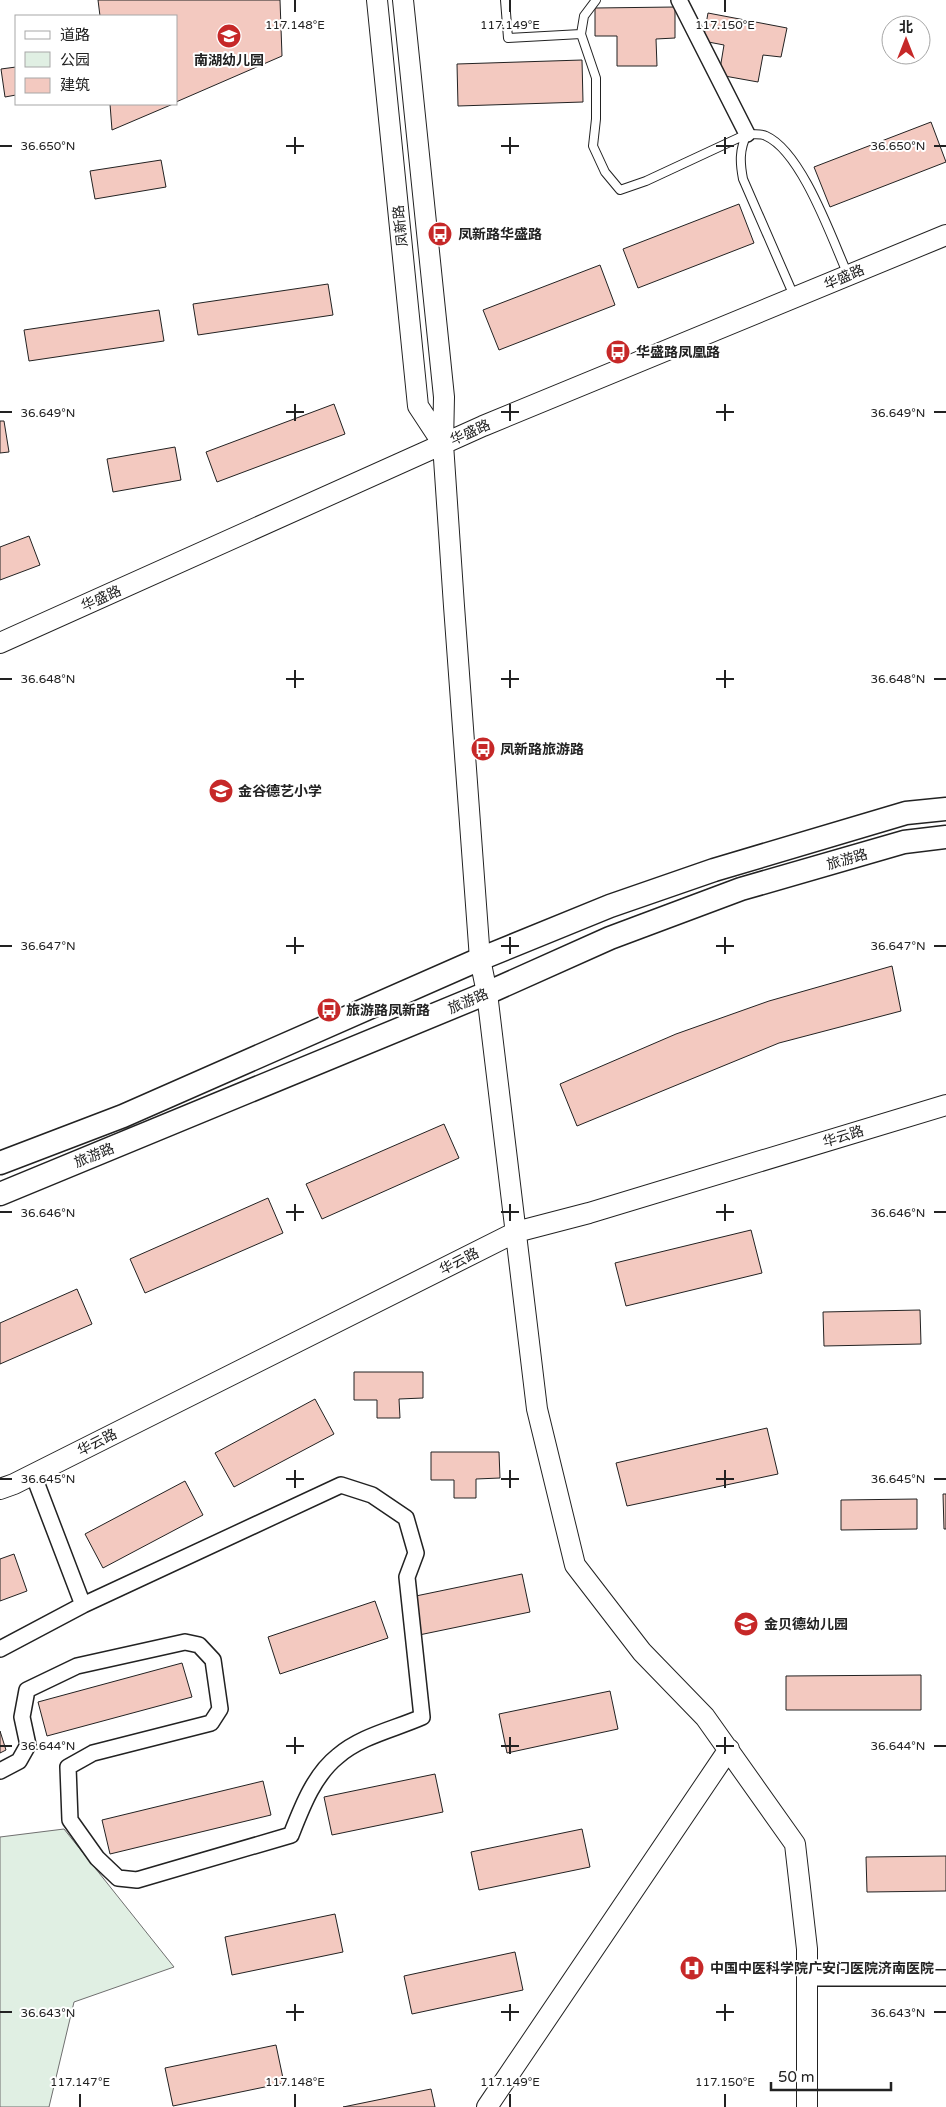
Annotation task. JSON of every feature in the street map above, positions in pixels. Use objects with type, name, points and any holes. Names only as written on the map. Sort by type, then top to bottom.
[{"type":"main road","name":"旅游路","points":[[0,1163],[123,1116],[480,959],[610,906],[714,870],[906,813],[946,809]]},
{"type":"main road","name":"旅游路","points":[[0,1194],[487,993],[610,938],[741,889],[904,842],[946,837]]},
{"type":"street","name":"凤新路","points":[[377,0],[418,406],[443,444]]},
{"type":"street","points":[[409,0],[403,0],[444,397],[443,444],[480,959],[487,993],[537,1409],[575,1565],[642,1652],[705,1717],[795,1844],[807,1949],[807,2107]]},
{"type":"street","points":[[679,0],[747,134]]},
{"type":"street","name":"华盛路","points":[[0,643],[443,444],[946,235]]},
{"type":"street","name":"华云路","points":[[0,1488],[33,1474],[516,1232],[588,1213],[946,1105]]},
{"type":"street","points":[[33,1474],[83,1605]]},
{"type":"street","points":[[0,1649],[83,1605],[342,1485],[372,1495],[406,1518],[416,1553],[407,1577],[422,1717],[372,1736],[338,1756],[317,1780],[301,1810],[291,1835],[137,1880],[118,1878],[97,1858],[70,1820],[68,1767],[93,1753],[211,1723],[220,1709],[213,1660],[199,1645],[185,1642],[77,1666],[27,1690],[22,1717],[28,1745],[19,1761],[0,1771]]},
{"type":"street","points":[[487,2107],[729,1749]]},
{"type":"street","points":[[807,1978],[946,1978]]},
{"type":"lane","points":[[505,0],[508,38],[581,34]]},
{"type":"lane","points":[[596,0],[584,16],[581,34],[596,78],[596,119],[593,146],[605,172],[620,190],[646,181],[747,134],[764,135],[781,146],[809,188],[848,275]]},
{"type":"lane","points":[[747,134],[741,146],[740,163],[743,179],[795,298]]},
{"type":"green space","points":[[64,1829],[174,1967],[74,2002],[49,2107],[0,2107],[0,1837]]},
{"type":"building","name":"南湖幼儿园","points":[[98,0],[280,0],[282,56],[178,101],[178,15],[100,15]]},
{"type":"building","points":[[675,7],[675,38],[656,39],[657,66],[617,66],[617,36],[595,36],[595,8]]},
{"type":"building","points":[[708,13],[787,28],[781,57],[763,55],[758,82],[719,75],[724,45],[703,41]]},
{"type":"building","points":[[582,60],[583,102],[458,106],[457,64]]},
{"type":"building","points":[[15,67],[15,95],[5,97],[1,69]]},
{"type":"building","points":[[110,105],[171,105],[112,130]]},
{"type":"building","points":[[931,122],[946,162],[830,207],[814,167]]},
{"type":"building","points":[[161,160],[166,187],[95,199],[90,171]]},
{"type":"building","points":[[739,204],[754,243],[638,288],[623,249]]},
{"type":"building","points":[[600,265],[615,305],[499,350],[483,310]]},
{"type":"building","points":[[328,284],[333,315],[198,335],[193,304]]},
{"type":"building","points":[[159,310],[164,341],[29,361],[24,330]]},
{"type":"building","points":[[334,404],[345,434],[217,482],[206,452]]},
{"type":"building","points":[[0,421],[4,421],[9,452],[0,453]]},
{"type":"building","points":[[175,447],[181,480],[113,492],[107,459]]},
{"type":"building","points":[[29,536],[40,565],[0,580],[0,547]]},
{"type":"building","points":[[892,966],[901,1011],[779,1043],[577,1126],[560,1084],[676,1034],[769,1001]]},
{"type":"building","points":[[444,1124],[459,1158],[322,1219],[306,1184]]},
{"type":"building","points":[[268,1198],[283,1233],[145,1293],[130,1259]]},
{"type":"building","points":[[751,1230],[762,1273],[626,1306],[615,1263]]},
{"type":"building","points":[[77,1289],[92,1324],[0,1364],[0,1323]]},
{"type":"building","points":[[920,1310],[921,1344],[824,1346],[823,1312]]},
{"type":"building","points":[[354,1372],[423,1372],[423,1398],[399,1399],[400,1418],[377,1418],[377,1400],[354,1400]]},
{"type":"building","points":[[315,1399],[334,1434],[234,1487],[215,1453]]},
{"type":"building","points":[[767,1428],[778,1474],[627,1506],[616,1463]]},
{"type":"building","points":[[431,1452],[499,1452],[500,1478],[476,1479],[476,1498],[454,1498],[454,1480],[431,1480]]},
{"type":"building","points":[[185,1481],[203,1515],[103,1568],[85,1534]]},
{"type":"building","points":[[943,1494],[946,1494],[946,1529],[944,1529]]},
{"type":"building","points":[[917,1499],[917,1529],[841,1530],[841,1500]]},
{"type":"building","points":[[14,1554],[27,1591],[0,1601],[0,1559]]},
{"type":"building","points":[[522,1574],[530,1612],[419,1635],[411,1597]]},
{"type":"building","points":[[375,1601],[388,1638],[280,1674],[268,1637]]},
{"type":"building","points":[[182,1663],[192,1697],[47,1736],[38,1702]]},
{"type":"building","points":[[921,1675],[921,1710],[786,1710],[786,1676]]},
{"type":"building","points":[[610,1691],[618,1729],[507,1753],[499,1714]]},
{"type":"building","points":[[0,1731],[6,1750],[0,1753]]},
{"type":"building","points":[[435,1774],[443,1812],[332,1835],[324,1797]]},
{"type":"building","points":[[263,1781],[271,1815],[110,1854],[102,1820]]},
{"type":"building","points":[[582,1829],[590,1867],[479,1890],[471,1852]]},
{"type":"building","points":[[946,1856],[946,1891],[867,1892],[866,1857]]},
{"type":"building","points":[[335,1914],[343,1952],[232,1975],[225,1937]]},
{"type":"building","points":[[515,1952],[523,1990],[412,2014],[404,1976]]},
{"type":"building","points":[[276,2045],[284,2083],[173,2106],[165,2068]]},
{"type":"building","points":[[431,2089],[435,2107],[343,2107]]},
{"type":"place","name":"南湖幼儿园","points":[[229,36]]},
{"type":"place","name":"凤新路华盛路","points":[[440,234]]},
{"type":"place","name":"华盛路凤凰路","points":[[618,352]]},
{"type":"place","name":"凤新路旅游路","points":[[483,749]]},
{"type":"place","name":"金谷德艺小学","points":[[221,791]]},
{"type":"place","name":"旅游路凤新路","points":[[329,1010]]},
{"type":"place","name":"金贝德幼儿园","points":[[746,1624]]},
{"type":"place","name":"中国中医科学院广安门医院济南医院","points":[[692,1968]]}]
